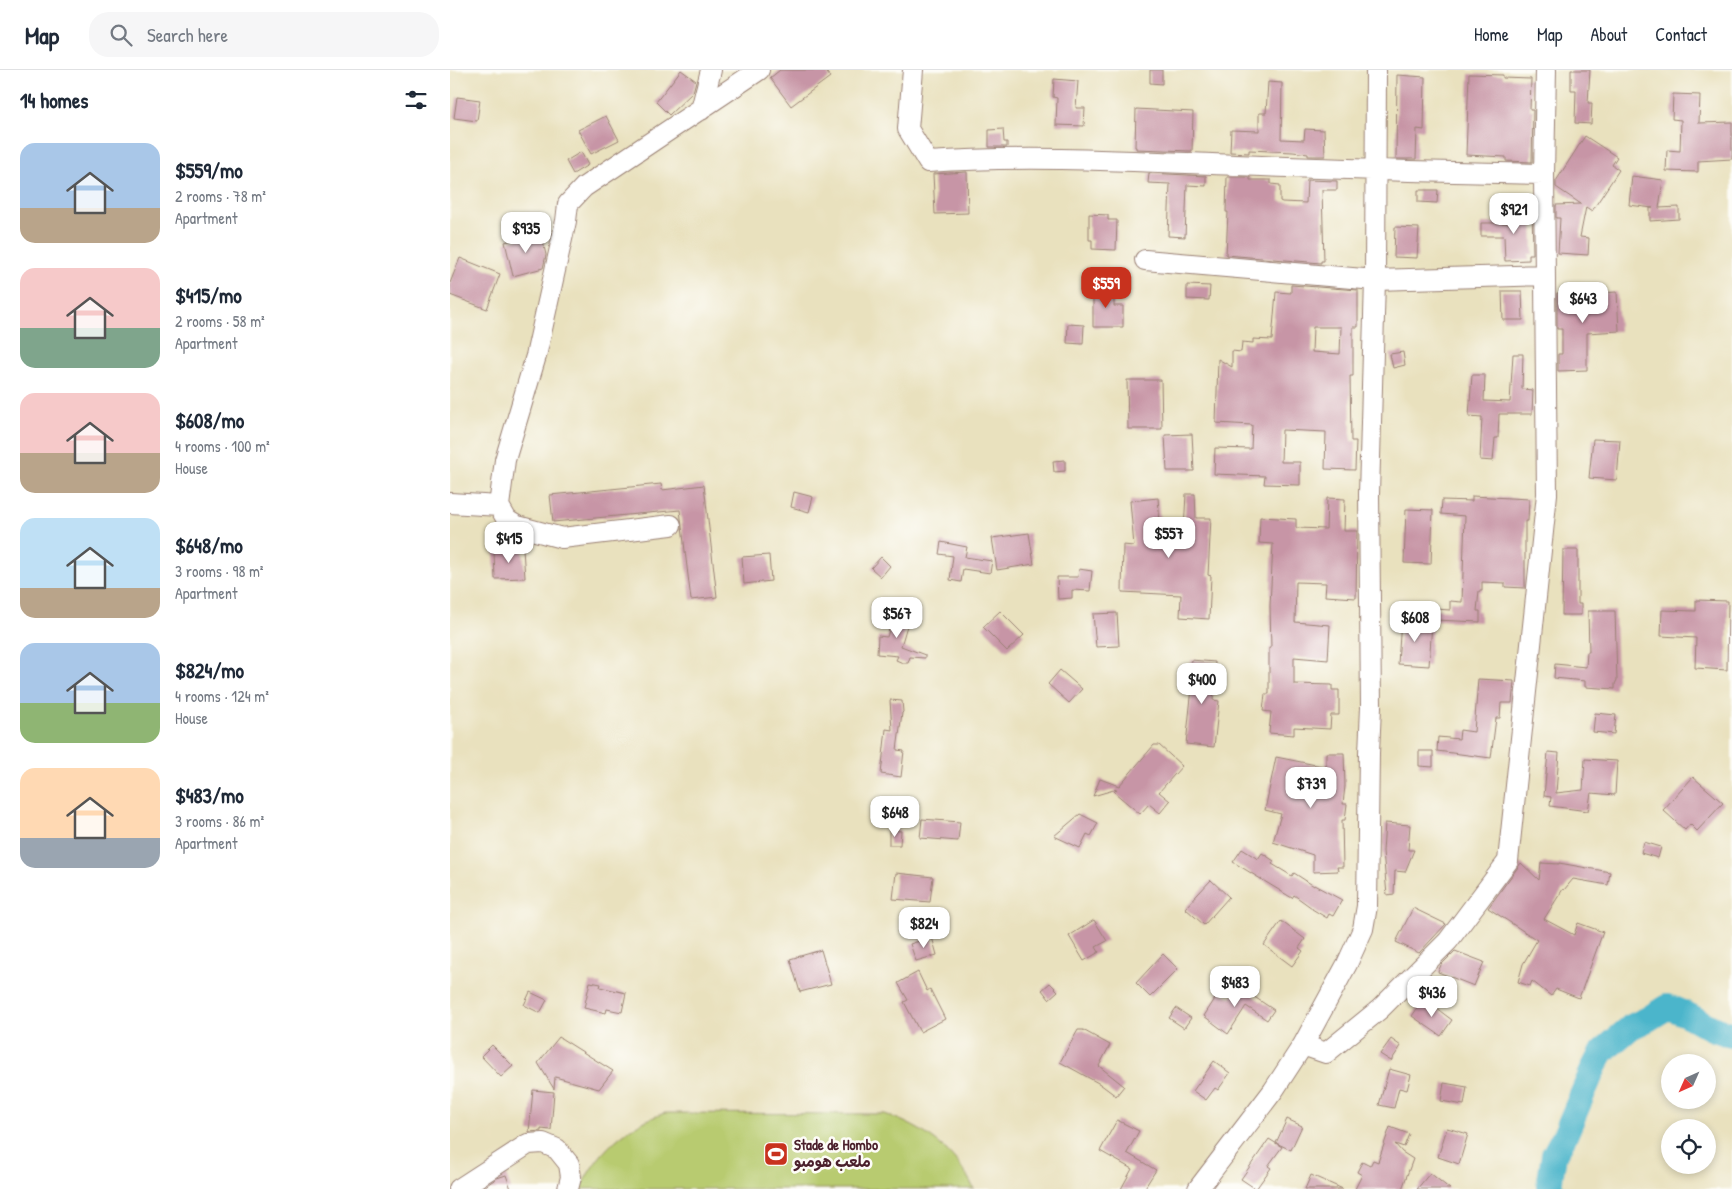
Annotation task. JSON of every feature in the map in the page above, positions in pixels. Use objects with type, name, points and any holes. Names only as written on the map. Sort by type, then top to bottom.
[{"type":"street","points":[[701,110],[711,70]]},
{"type":"street","points":[[671,525],[562,538],[517,526],[507,520],[499,506],[505,460],[536,356],[566,221],[568,204],[584,187],[759,70]]},
{"type":"street","points":[[913,70],[908,129],[928,162],[978,159],[1145,161],[1375,171],[1544,174]]},
{"type":"street","points":[[1198,1189],[1273,1091],[1303,1045],[1347,964],[1363,929],[1367,906],[1371,706],[1369,494],[1375,280],[1376,70]]},
{"type":"street","points":[[1303,1045],[1326,1053],[1380,1009],[1448,941],[1508,861],[1547,494],[1544,174],[1546,70],[1541,70]]},
{"type":"street","points":[[1145,260],[1375,280],[1545,275]]},
{"type":"street","points":[[450,503],[499,506]]},
{"type":"street","points":[[459,1189],[528,1144],[543,1143],[558,1149],[569,1164],[571,1177],[568,1189]]},
{"type":"green space","name":"Stade de Hombo ملعب هومبو","points":[[665,1113],[885,1114],[913,1126],[937,1142],[958,1163],[974,1189],[580,1189],[595,1163],[614,1142],[637,1125]]},
{"type":"building","points":[[681,70],[696,81],[693,92],[669,115],[656,102]]},
{"type":"building","points":[[780,70],[825,70],[830,77],[791,106],[770,78]]},
{"type":"building","points":[[1150,70],[1162,70],[1162,84],[1150,83]]},
{"type":"building","points":[[1571,70],[1590,70],[1588,103],[1592,103],[1591,124],[1575,123],[1576,90],[1571,90]]},
{"type":"building","points":[[1469,74],[1503,75],[1503,78],[1531,79],[1530,110],[1533,110],[1532,162],[1506,161],[1506,157],[1466,155]]},
{"type":"building","points":[[1397,75],[1425,77],[1424,130],[1417,129],[1416,159],[1396,159]]},
{"type":"building","points":[[1054,79],[1078,81],[1076,108],[1085,108],[1084,126],[1056,125],[1057,98],[1053,97]]},
{"type":"building","points":[[1268,82],[1282,83],[1281,139],[1304,140],[1305,129],[1324,130],[1325,156],[1249,150],[1249,153],[1230,152],[1231,130],[1259,131],[1259,113],[1266,113]]},
{"type":"building","points":[[1673,94],[1700,95],[1699,123],[1732,122],[1732,159],[1698,161],[1698,172],[1666,171],[1667,150],[1680,151],[1681,120],[1672,119]]},
{"type":"building","points":[[457,97],[480,100],[477,121],[454,118]]},
{"type":"building","points":[[1136,109],[1193,112],[1192,151],[1136,149]]},
{"type":"building","points":[[606,116],[619,140],[591,154],[578,130]]},
{"type":"building","points":[[1003,129],[1004,142],[1007,142],[1007,147],[989,147],[989,130]]},
{"type":"building","points":[[1585,136],[1617,157],[1612,165],[1619,170],[1592,211],[1586,207],[1580,237],[1589,238],[1588,255],[1558,253],[1560,218],[1556,218],[1556,205],[1581,204],[1556,187],[1556,181]]},
{"type":"building","points":[[581,152],[588,165],[573,174],[566,161]]},
{"type":"building","points":[[967,172],[968,213],[935,214],[933,174]]},
{"type":"building","points":[[1149,173],[1206,176],[1206,186],[1187,185],[1185,237],[1168,236],[1170,184],[1148,183]]},
{"type":"building","points":[[1632,176],[1663,180],[1659,208],[1679,207],[1679,219],[1650,221],[1650,208],[1653,208],[1629,205]]},
{"type":"building","points":[[1227,177],[1250,177],[1250,180],[1271,180],[1271,184],[1280,185],[1280,201],[1306,203],[1307,180],[1337,181],[1337,190],[1322,190],[1324,261],[1321,261],[1321,263],[1226,255]]},
{"type":"building","points":[[1418,190],[1438,190],[1437,203],[1418,202]]},
{"type":"building","points":[[1519,205],[1532,207],[1533,254],[1529,254],[1529,260],[1505,261],[1504,236],[1481,236],[1481,223],[1518,223]]},
{"type":"building","points":[[1089,214],[1108,215],[1108,220],[1117,220],[1116,250],[1092,249],[1092,240],[1089,240]]},
{"type":"building","points":[[1395,227],[1419,228],[1417,258],[1394,257]]},
{"type":"building","points":[[541,233],[546,255],[543,268],[513,276],[505,242]]},
{"type":"building","points":[[460,258],[500,274],[487,309],[450,295],[450,283]]},
{"type":"building","points":[[1187,285],[1210,286],[1209,300],[1187,299]]},
{"type":"building","points":[[1291,285],[1358,290],[1358,327],[1353,327],[1353,376],[1350,376],[1351,441],[1356,441],[1355,470],[1325,469],[1326,432],[1282,430],[1281,462],[1300,462],[1300,485],[1264,484],[1265,476],[1214,474],[1215,448],[1251,449],[1252,425],[1216,423],[1218,359],[1232,367],[1232,351],[1241,352],[1242,342],[1253,343],[1253,339],[1272,340],[1276,292],[1291,293]],"holes":[[[1313,327],[1341,327],[1340,354],[1312,352]]]},
{"type":"building","points":[[1093,288],[1114,288],[1114,306],[1123,306],[1123,327],[1093,327]]},
{"type":"building","points":[[1502,291],[1522,291],[1523,320],[1503,320]]},
{"type":"building","points":[[1586,292],[1586,294],[1617,292],[1619,331],[1587,333],[1587,370],[1558,371],[1558,354],[1562,354],[1562,329],[1557,329],[1557,293]]},
{"type":"building","points":[[1068,324],[1084,325],[1083,344],[1067,343]]},
{"type":"building","points":[[1403,352],[1405,365],[1393,368],[1390,354]]},
{"type":"building","points":[[1513,354],[1523,354],[1522,389],[1533,390],[1532,414],[1499,414],[1498,438],[1495,438],[1493,461],[1480,460],[1482,417],[1469,416],[1472,375],[1485,375],[1484,401],[1510,402]]},
{"type":"building","points":[[1127,380],[1161,380],[1162,429],[1128,429]]},
{"type":"building","points":[[1192,434],[1194,471],[1167,471],[1165,435]]},
{"type":"building","points":[[1593,439],[1620,440],[1617,480],[1589,478]]},
{"type":"building","points":[[1065,460],[1065,471],[1054,472],[1053,461]]},
{"type":"building","points":[[661,484],[662,490],[704,485],[717,597],[691,600],[680,510],[553,522],[550,495]]},
{"type":"building","points":[[794,492],[813,497],[809,512],[791,507]]},
{"type":"building","points":[[1186,494],[1195,494],[1196,518],[1211,518],[1208,575],[1211,576],[1209,619],[1180,617],[1181,595],[1122,592],[1123,545],[1134,546],[1130,501],[1158,498],[1162,547],[1183,548]]},
{"type":"building","points":[[1472,496],[1529,499],[1528,521],[1525,521],[1525,588],[1505,587],[1505,583],[1482,582],[1482,591],[1479,591],[1477,611],[1480,611],[1480,622],[1435,620],[1435,609],[1450,610],[1450,601],[1462,602],[1465,516],[1441,514],[1442,500],[1472,501]]},
{"type":"building","points":[[1327,498],[1345,499],[1344,531],[1357,531],[1356,598],[1325,596],[1326,583],[1296,582],[1295,622],[1330,625],[1328,660],[1294,657],[1294,684],[1332,685],[1332,690],[1339,690],[1339,715],[1331,715],[1330,729],[1294,727],[1294,735],[1269,733],[1271,712],[1263,711],[1265,694],[1269,694],[1273,544],[1259,543],[1260,517],[1296,519],[1296,528],[1326,529]]},
{"type":"building","points":[[1406,509],[1433,510],[1431,564],[1404,563]]},
{"type":"building","points":[[1029,533],[1034,564],[997,570],[992,538]]},
{"type":"building","points":[[941,542],[967,547],[965,557],[992,561],[990,573],[963,569],[961,582],[950,580],[953,556],[939,554]]},
{"type":"building","points":[[523,549],[525,578],[495,579],[494,551]]},
{"type":"building","points":[[1563,550],[1578,550],[1578,604],[1581,604],[1581,615],[1562,615]]},
{"type":"building","points":[[769,555],[771,581],[744,584],[742,557]]},
{"type":"building","points":[[881,557],[890,566],[881,577],[871,568]]},
{"type":"building","points":[[1079,569],[1092,571],[1090,591],[1072,590],[1072,598],[1058,599],[1057,577],[1078,577]]},
{"type":"building","points":[[1696,600],[1728,601],[1727,670],[1695,668],[1696,638],[1661,636],[1662,610],[1696,611]]},
{"type":"building","points":[[895,608],[911,612],[901,646],[925,655],[925,658],[910,657],[908,663],[903,663],[896,660],[898,656],[877,654],[878,636],[887,637]]},
{"type":"building","points":[[1000,611],[1024,635],[1007,651],[983,627]]},
{"type":"building","points":[[1588,611],[1615,611],[1617,680],[1615,689],[1585,687],[1585,681],[1554,678],[1555,664],[1586,667],[1587,652],[1589,652]]},
{"type":"building","points":[[1117,613],[1119,646],[1096,647],[1093,614]]},
{"type":"building","points":[[1401,620],[1432,623],[1429,666],[1398,664]]},
{"type":"building","points":[[1191,660],[1215,662],[1213,700],[1219,701],[1214,747],[1186,744],[1192,688],[1190,688]]},
{"type":"building","points":[[1060,670],[1082,689],[1069,703],[1048,684]]},
{"type":"building","points":[[1478,679],[1514,681],[1512,703],[1501,703],[1500,718],[1496,718],[1491,758],[1437,751],[1438,737],[1459,739],[1460,730],[1474,732]]},
{"type":"building","points":[[890,700],[902,701],[903,712],[897,750],[904,751],[901,777],[881,774],[886,729],[892,730]]},
{"type":"building","points":[[1595,713],[1616,715],[1614,734],[1593,732]]},
{"type":"building","points":[[1154,745],[1159,745],[1182,766],[1159,792],[1170,801],[1160,813],[1149,804],[1140,814],[1114,792],[1117,789],[1093,796],[1100,779],[1119,786]]},
{"type":"building","points":[[1419,751],[1433,751],[1433,767],[1419,766]]},
{"type":"building","points":[[1548,752],[1559,753],[1556,793],[1583,790],[1585,759],[1617,761],[1615,795],[1591,793],[1588,811],[1550,806],[1551,797],[1544,796]]},
{"type":"building","points":[[1326,753],[1344,753],[1345,786],[1343,804],[1347,804],[1345,820],[1342,820],[1343,867],[1337,867],[1338,871],[1313,872],[1313,855],[1273,842],[1281,814],[1265,810],[1276,757],[1326,767]]},
{"type":"building","points":[[1693,777],[1723,803],[1697,831],[1690,824],[1685,830],[1663,810]]},
{"type":"building","points":[[1080,814],[1098,823],[1091,836],[1087,834],[1080,848],[1054,836]]},
{"type":"building","points":[[922,819],[960,822],[958,841],[920,838]]},
{"type":"building","points":[[1385,823],[1410,825],[1408,850],[1414,850],[1405,872],[1395,871],[1394,894],[1387,895],[1383,851]]},
{"type":"building","points":[[889,830],[901,831],[900,845],[889,845]]},
{"type":"building","points":[[1644,842],[1661,847],[1658,858],[1641,853]]},
{"type":"building","points":[[1242,849],[1258,859],[1262,853],[1274,861],[1272,864],[1292,876],[1294,873],[1314,886],[1342,900],[1333,916],[1329,914],[1327,918],[1294,895],[1292,898],[1233,862]]},
{"type":"building","points":[[1521,863],[1539,880],[1541,863],[1559,863],[1610,872],[1608,885],[1573,879],[1563,889],[1544,919],[1574,935],[1578,923],[1603,932],[1579,998],[1556,989],[1551,996],[1532,981],[1530,986],[1518,982],[1523,964],[1537,940],[1488,908]]},
{"type":"building","points":[[896,873],[933,877],[930,902],[893,899]]},
{"type":"building","points":[[1211,880],[1229,897],[1204,925],[1185,908]]},
{"type":"building","points":[[1413,908],[1446,924],[1419,953],[1396,942]]},
{"type":"building","points":[[1094,920],[1107,941],[1096,947],[1099,952],[1084,961],[1069,936]]},
{"type":"building","points":[[1281,921],[1305,939],[1299,948],[1303,951],[1292,966],[1264,945]]},
{"type":"building","points":[[932,937],[937,955],[916,961],[910,944]]},
{"type":"building","points":[[821,950],[831,984],[800,992],[790,959]]},
{"type":"building","points":[[1455,951],[1484,962],[1474,986],[1438,972],[1441,965]]},
{"type":"building","points":[[1163,954],[1178,969],[1150,997],[1136,983]]},
{"type":"building","points":[[918,972],[927,991],[930,989],[945,1019],[920,1032],[904,1002],[908,1000],[898,983]]},
{"type":"building","points":[[590,982],[601,984],[600,987],[626,993],[622,1012],[607,1009],[606,1013],[584,1008]]},
{"type":"building","points":[[1050,983],[1058,991],[1049,999],[1042,990]]},
{"type":"building","points":[[1241,983],[1255,992],[1253,996],[1274,1010],[1267,1020],[1246,1006],[1228,1034],[1204,1016],[1220,991],[1231,998]]},
{"type":"building","points":[[530,992],[547,1000],[540,1013],[524,1005]]},
{"type":"building","points":[[1424,999],[1452,1020],[1441,1036],[1412,1016]]},
{"type":"building","points":[[1176,1008],[1191,1018],[1184,1028],[1169,1018]]},
{"type":"building","points":[[1078,1030],[1083,1030],[1110,1045],[1099,1066],[1124,1086],[1116,1096],[1100,1084],[1060,1062]]},
{"type":"building","points":[[559,1037],[613,1071],[599,1089],[555,1077],[554,1089],[538,1063]]},
{"type":"building","points":[[1391,1039],[1401,1046],[1391,1061],[1380,1054]]},
{"type":"building","points":[[492,1045],[513,1066],[501,1077],[481,1056]]},
{"type":"building","points":[[1214,1061],[1230,1073],[1218,1090],[1215,1088],[1206,1100],[1193,1091]]},
{"type":"building","points":[[1389,1069],[1411,1075],[1407,1090],[1399,1088],[1394,1108],[1379,1105]]},
{"type":"building","points":[[1444,1083],[1467,1087],[1464,1105],[1441,1101]]},
{"type":"building","points":[[533,1090],[554,1092],[551,1130],[541,1129],[541,1131],[529,1132]]},
{"type":"building","points":[[1287,1119],[1302,1126],[1291,1150],[1276,1143]]},
{"type":"building","points":[[1117,1120],[1139,1131],[1127,1153],[1156,1170],[1144,1189],[1121,1189],[1132,1169],[1100,1151]]},
{"type":"building","points":[[1390,1127],[1409,1134],[1404,1147],[1395,1144],[1402,1152],[1413,1159],[1402,1189],[1355,1189],[1362,1175],[1357,1172],[1362,1162],[1370,1166],[1373,1160],[1378,1162]]},
{"type":"building","points":[[1447,1128],[1468,1134],[1459,1164],[1438,1157]]},
{"type":"building","points":[[1269,1139],[1282,1147],[1268,1166],[1271,1168],[1256,1189],[1241,1179]]},
{"type":"building","points":[[1430,1173],[1450,1189],[1417,1189]]},
{"type":"building","points":[[506,1175],[511,1189],[481,1189],[497,1178]]},
{"type":"building","points":[[1311,1175],[1343,1189],[1305,1189]]},
{"type":"waterway","points":[[1551,1189],[1549,1186],[1554,1155],[1566,1133],[1594,1067],[1602,1052],[1631,1027],[1667,1007],[1719,1031],[1732,1034]]},
{"type":"place","name":"Stade de Hombo ملعب هومبو","points":[[776,1154]]}]
